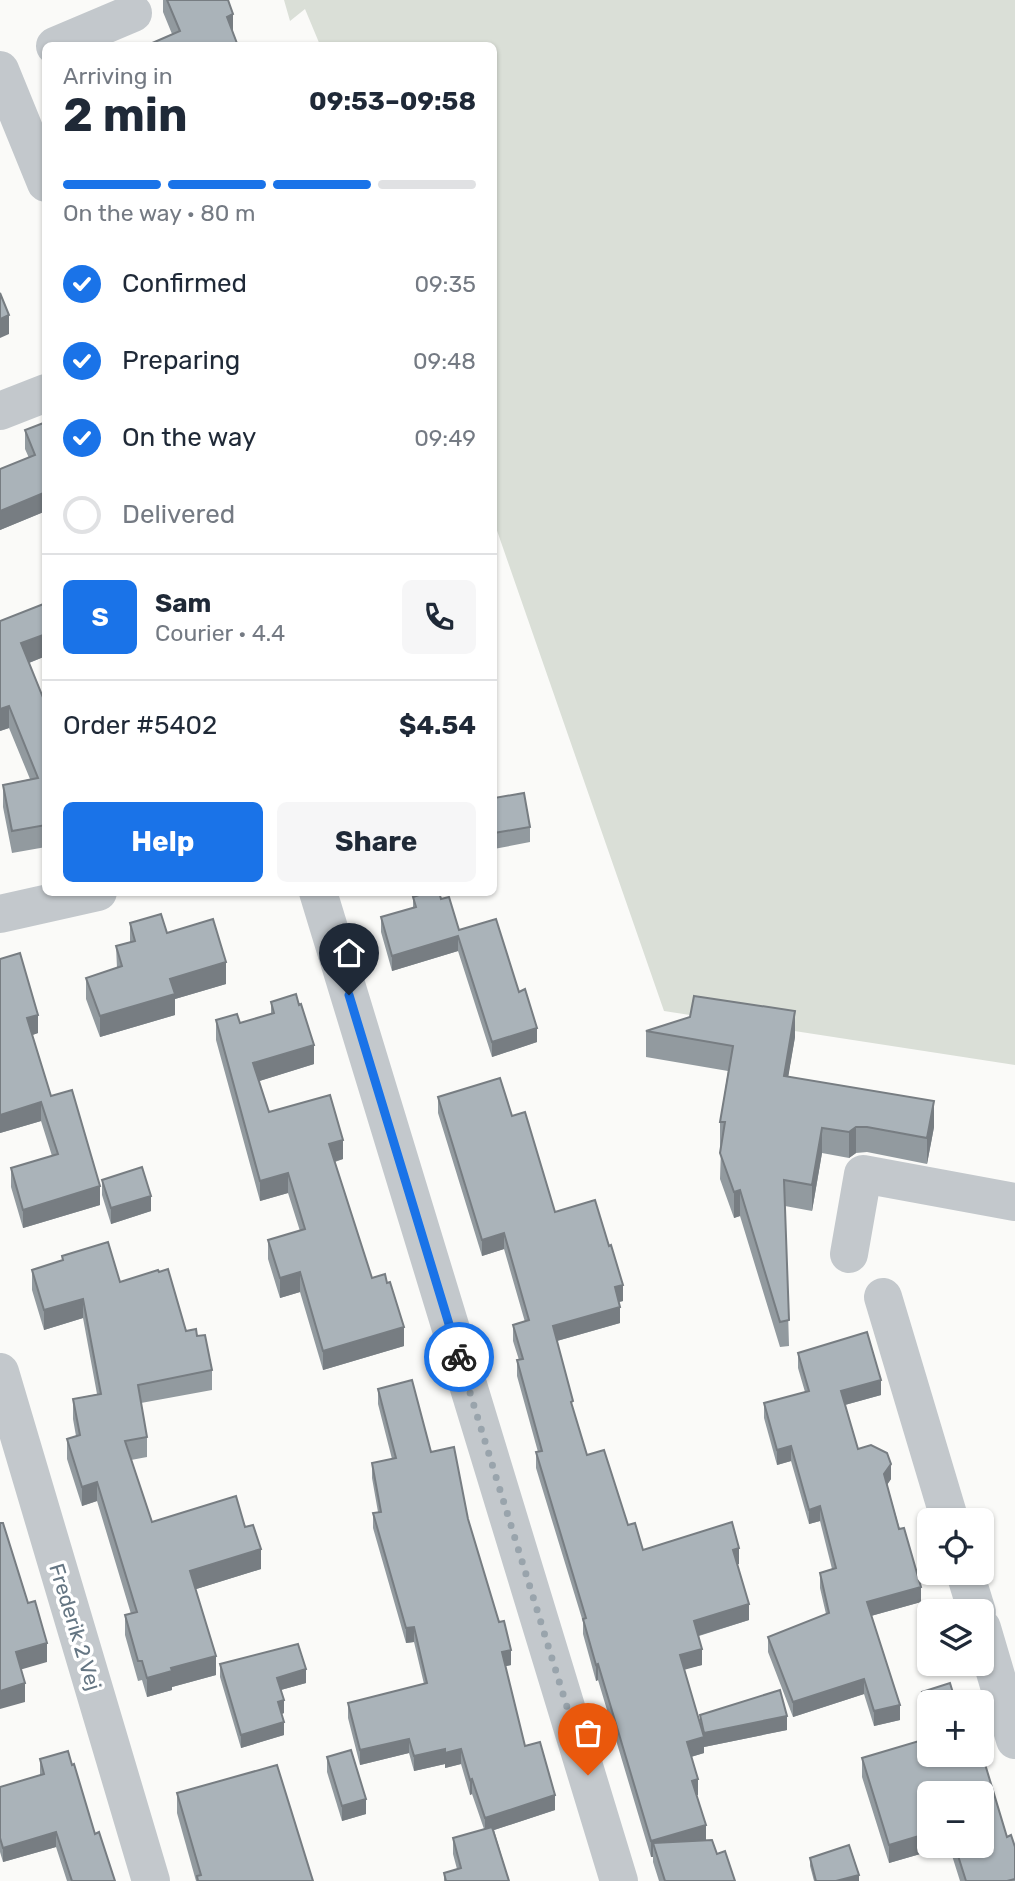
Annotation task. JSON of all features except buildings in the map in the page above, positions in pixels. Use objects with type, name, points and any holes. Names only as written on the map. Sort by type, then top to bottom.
[{"type":"street","points":[[64,42],[133,13]]},
{"type":"street","points":[[42,51],[0,69],[42,173]]},
{"type":"street","points":[[0,411],[42,395]]},
{"type":"street","points":[[0,914],[80,896]]},
{"type":"street","points":[[319,896],[619,1881]]},
{"type":"street","points":[[849,1254],[863,1174],[1015,1202]]},
{"type":"street","points":[[883,1297],[946,1508]]},
{"type":"street","name":"Frederik 2 Vej","points":[[0,1372],[151,1881]]},
{"type":"street","points":[[994,1669],[1015,1740]]},
{"type":"shaded area","points":[[284,0],[1015,0],[1015,1065],[664,1011],[497,531],[497,42],[319,42],[305,9],[290,21]]},
{"type":"way so far","points":[[459,1357],[588,1775]]},
{"type":"route","points":[[349,995],[459,1357]]}]
